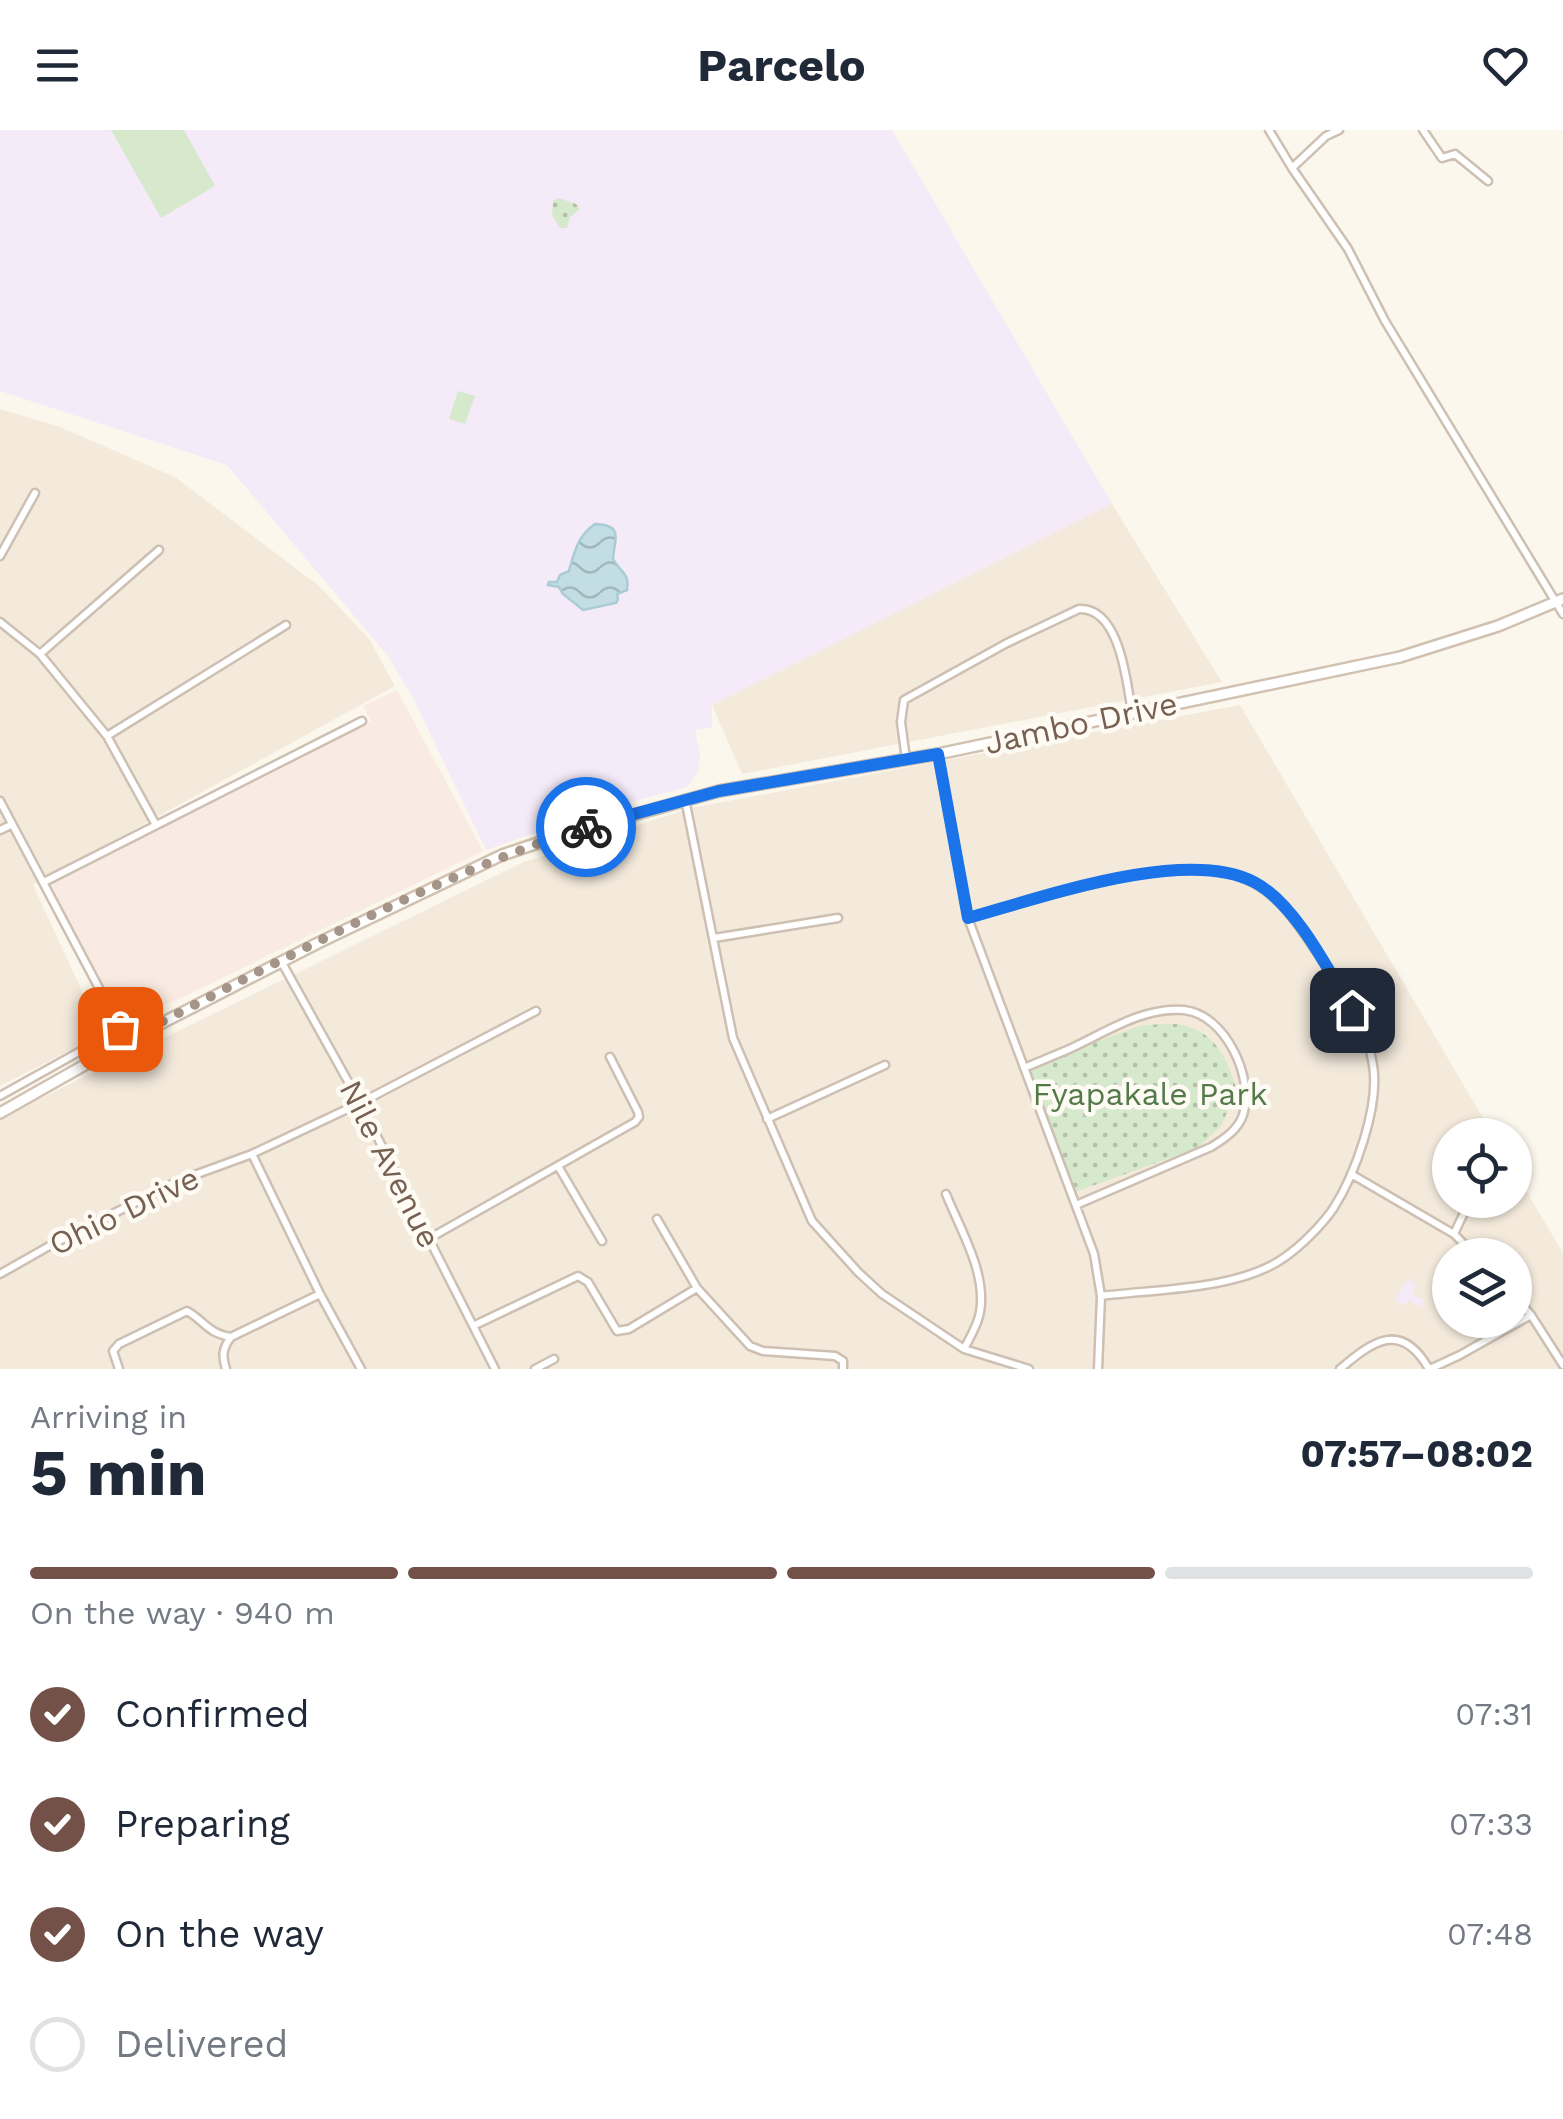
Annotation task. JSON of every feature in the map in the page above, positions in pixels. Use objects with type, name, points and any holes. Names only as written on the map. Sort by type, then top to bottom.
[{"type":"main road","name":"Jambo Drive","points":[[0,1113],[126,1040],[281,961],[502,855],[602,822],[686,799],[938,754],[1400,657],[1498,626],[1560,601]]},
{"type":"street","points":[[1269,130],[1348,250],[1385,321],[1560,601],[1563,614]]},
{"type":"street","points":[[1292,168],[1326,136],[1340,130]]},
{"type":"street","points":[[1423,130],[1442,158],[1454,154],[1488,181]]},
{"type":"street","points":[[0,556],[35,492]]},
{"type":"street","points":[[40,654],[160,550]]},
{"type":"street","points":[[906,759],[900,722],[904,700],[1007,643],[1079,609],[1094,612],[1108,626],[1122,659],[1132,714]]},
{"type":"street","points":[[0,622],[40,654],[107,736],[156,825]]},
{"type":"street","points":[[107,736],[286,625]]},
{"type":"street","points":[[44,882],[362,721]]},
{"type":"street","points":[[938,754],[968,918],[1094,1254],[1101,1296],[1098,1369]]},
{"type":"street","points":[[686,799],[733,1038],[812,1221],[882,1294],[964,1349],[1029,1369]]},
{"type":"street","points":[[0,801],[126,1040]]},
{"type":"street","points":[[0,830],[11,824]]},
{"type":"street","points":[[968,918],[1097,883],[1168,870],[1232,874],[1255,882],[1293,916],[1364,1030],[1374,1068],[1368,1120],[1351,1174],[1332,1210],[1311,1234],[1262,1272],[1233,1281],[1101,1296]]},
{"type":"street","points":[[714,938],[838,918]]},
{"type":"street","name":"Nile Avenue","points":[[281,961],[360,1103],[496,1369]]},
{"type":"street","points":[[1024,1068],[1124,1022],[1159,1012],[1187,1010],[1209,1021],[1222,1034],[1240,1066],[1244,1114],[1227,1137],[1076,1205]]},
{"type":"street","name":"Ohio Drive","points":[[0,1274],[178,1181],[252,1154],[360,1103],[536,1011]]},
{"type":"street","points":[[0,1096],[120,1029]]},
{"type":"street","points":[[430,1238],[635,1122],[638,1112],[610,1056]]},
{"type":"street","points":[[768,1118],[885,1065]]},
{"type":"street","points":[[252,1154],[360,1369]]},
{"type":"street","points":[[558,1166],[602,1241]]},
{"type":"street","points":[[1351,1174],[1458,1238]]},
{"type":"street","points":[[946,1194],[977,1272],[980,1290],[981,1310],[964,1349]]},
{"type":"street","points":[[1454,1234],[1462,1218]]},
{"type":"street","points":[[656,1219],[697,1288],[756,1350],[835,1356],[843,1361],[843,1369]]},
{"type":"street","points":[[475,1325],[578,1276],[588,1282],[617,1330],[629,1330],[697,1288]]},
{"type":"street","points":[[226,1369],[222,1358],[224,1346],[231,1338],[320,1294]]},
{"type":"street","points":[[118,1369],[114,1351],[120,1344],[187,1311],[217,1335],[231,1338]]},
{"type":"street","points":[[1532,1317],[1563,1365]]},
{"type":"street","points":[[1340,1369],[1377,1340],[1392,1338],[1407,1343],[1429,1369],[1490,1338]]},
{"type":"street","points":[[535,1369],[554,1359]]},
{"type":"shaded area","points":[[0,130],[892,130],[1112,504],[712,705],[712,727],[695,730],[700,754],[698,772],[687,787],[600,810],[486,850],[412,696],[388,656],[227,465],[0,391]]},
{"type":"shaded area","points":[[0,409],[60,427],[175,477],[319,586],[369,639],[395,686],[33,885],[102,1034],[0,1086]]},
{"type":"shaded area","points":[[1112,504],[1222,682],[742,774],[712,705]]},
{"type":"shaded area","points":[[397,690],[483,851],[121,1024],[46,883],[371,721],[363,706]]},
{"type":"shaded area","points":[[1240,705],[1483,1118],[1432,1118],[1432,1218],[1532,1218],[1532,1201],[1563,1253],[1563,1369],[0,1369],[0,1118],[524,862],[691,808]]},
{"type":"shaded area","points":[[1408,1279],[1417,1284],[1412,1293],[1424,1300],[1420,1307],[1408,1300],[1404,1306],[1395,1300]]},
{"type":"green space","points":[[111,130],[184,130],[215,186],[161,218]]},
{"type":"green space","points":[[559,198],[580,209],[570,217],[567,228],[560,228],[552,215],[553,201]]},
{"type":"green space","points":[[458,391],[475,396],[465,424],[449,419]]},
{"type":"green space","name":"Fyapakale Park","points":[[1177,1024],[1204,1034],[1219,1049],[1237,1090],[1221,1126],[1198,1148],[1072,1193],[1026,1068],[1142,1025]]},
{"type":"water","points":[[595,524],[614,531],[613,559],[628,584],[627,590],[617,594],[616,603],[583,610],[559,587],[548,585],[569,571],[581,539]]},
{"type":"way so far","points":[[120,1029],[126,1040],[502,855],[586,827]]},
{"type":"route","points":[[586,827],[719,791],[938,754],[968,918],[1097,883],[1168,870],[1232,874],[1255,882],[1293,916],[1352,1010]]}]
